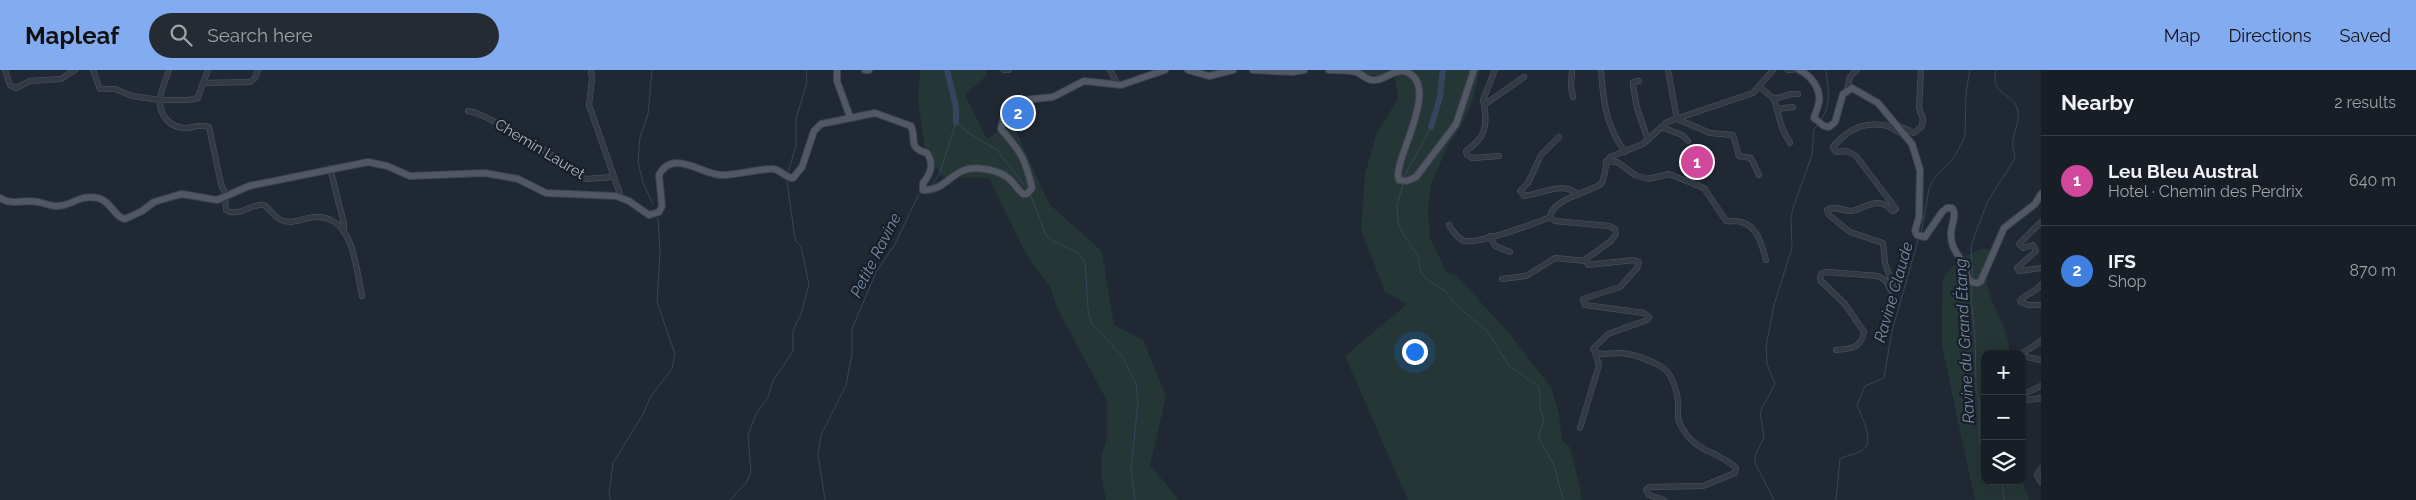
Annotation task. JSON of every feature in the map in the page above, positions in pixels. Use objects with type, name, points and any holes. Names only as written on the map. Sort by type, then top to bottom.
[{"type":"main road","points":[[837,70],[837,81],[850,116]]},
{"type":"main road","points":[[0,198],[9,202],[37,201],[58,206],[81,198],[96,198],[106,202],[120,217],[125,219],[142,212],[154,202],[182,194],[208,199],[226,197],[249,186],[330,168],[368,162],[387,166],[410,176],[485,173],[518,179],[546,193],[621,197],[646,214],[656,214],[662,206],[659,175],[664,168],[677,163],[690,164],[718,174],[774,169],[788,178],[793,178],[802,167],[817,128],[822,124],[850,116],[875,113],[911,126],[915,147],[919,151],[927,153],[932,163],[930,175],[923,183],[923,190],[941,186],[962,169],[971,166],[999,173],[1011,181],[1023,194],[1027,194],[1032,188],[1025,163],[1016,144],[1001,128],[1004,116],[1010,109],[1024,100],[1053,97],[1084,81],[1118,85],[1134,82],[1165,70]]},
{"type":"main road","points":[[1188,70],[1209,76],[1234,70]]},
{"type":"main road","points":[[1254,70],[1292,72],[1304,70]]},
{"type":"main road","points":[[1329,70],[1356,72],[1374,81],[1395,70],[1407,72],[1413,76],[1420,100],[1407,148],[1397,172],[1399,180],[1404,181],[1416,177],[1456,124],[1474,70]]},
{"type":"main road","points":[[1799,70],[1810,77],[1817,89],[1819,102],[1814,116],[1824,126],[1829,128],[1835,122],[1843,94],[1846,90],[1855,89],[1875,101],[1898,125],[1912,144],[1920,170],[1918,219],[1915,231],[1920,236],[1927,235],[1942,212],[1947,208],[1952,208],[1954,215],[1951,231],[1952,244],[1964,265],[1966,278],[1972,282],[1978,283],[1984,276],[1990,257],[2004,228],[2035,204],[2041,194]]},
{"type":"street","points":[[5,70],[10,84],[16,88],[30,81],[60,79],[75,70]]},
{"type":"street","points":[[93,70],[100,89],[115,90],[128,95],[160,100],[195,99],[200,95],[208,70]]},
{"type":"street","points":[[169,70],[160,100],[168,122],[185,128],[204,125],[209,127],[221,184],[226,197],[226,210],[236,213],[258,204],[264,204],[278,220],[296,222],[320,217],[327,218],[344,232],[350,242],[362,296]]},
{"type":"street","points":[[203,83],[250,82],[255,78],[258,70]]},
{"type":"street","points":[[591,70],[592,79],[589,105],[621,197]]},
{"type":"street","points":[[1004,70],[1009,70]]},
{"type":"street","points":[[1110,70],[1118,85]]},
{"type":"street","points":[[1495,70],[1483,100],[1487,123],[1485,133],[1476,144],[1466,151],[1467,155],[1472,158],[1499,156]]},
{"type":"street","points":[[1572,70],[1571,87],[1574,96]]},
{"type":"street","points":[[1601,70],[1604,110],[1617,141],[1625,152]]},
{"type":"street","points":[[1668,70],[1677,119]]},
{"type":"street","points":[[1550,217],[1552,209],[1558,204],[1601,184],[1606,176],[1606,161],[1610,157],[1639,147],[1661,127],[1677,119],[1746,96],[1760,87],[1773,70]]},
{"type":"street","points":[[1846,90],[1850,78],[1857,70]]},
{"type":"street","points":[[1898,125],[1914,133],[1922,126],[1923,119],[1920,108],[1921,70]]},
{"type":"street","points":[[1484,105],[1524,77]]},
{"type":"street","points":[[1639,81],[1634,82],[1633,85],[1637,108],[1648,140]]},
{"type":"street","points":[[1760,87],[1774,99],[1782,128],[1790,143]]},
{"type":"street","points":[[1774,99],[1798,94]]},
{"type":"street","points":[[1777,109],[1793,107]]},
{"type":"street","name":"Chemin Lauret","points":[[468,111],[479,113],[500,123],[516,135],[569,166],[586,179],[613,177]]},
{"type":"street","points":[[1677,119],[1710,133],[1733,135],[1739,156],[1751,158],[1758,176]]},
{"type":"street","points":[[1836,350],[1854,348],[1859,345],[1864,332],[1845,304],[1820,279],[1822,273],[1878,276],[1886,281],[1891,291],[1894,288],[1885,263],[1883,243],[1850,232],[1829,215],[1827,210],[1833,208],[1852,211],[1878,203],[1884,204],[1893,211],[1896,209],[1856,156],[1847,151],[1836,152],[1833,147],[1848,132],[1858,126],[1890,126],[1900,134],[1905,134]]},
{"type":"street","points":[[1661,127],[1682,135],[1688,141]]},
{"type":"street","points":[[1559,137],[1541,155],[1528,183],[1520,191],[1524,196],[1565,188],[1574,190],[1578,195]]},
{"type":"street","points":[[1606,161],[1617,162],[1635,175],[1648,179],[1669,174],[1704,188],[1726,221],[1742,222],[1751,227],[1760,239],[1766,260]]},
{"type":"street","points":[[330,168],[344,224],[344,232]]},
{"type":"street","points":[[1448,224],[1457,236],[1466,241],[1535,224],[1550,217]]},
{"type":"street","points":[[1550,217],[1555,221],[1609,226],[1615,229],[1616,234],[1611,241],[1586,261]]},
{"type":"street","points":[[2041,222],[2019,244],[2022,248],[2033,246],[2036,251],[2017,268],[2023,272],[2041,268]]},
{"type":"street","points":[[1490,236],[1495,246],[1510,252]]},
{"type":"street","points":[[1502,279],[1526,276],[1555,258],[1586,261],[1590,265],[1638,261],[1638,267],[1620,287],[1584,298],[1583,303],[1644,313],[1649,317],[1644,322],[1608,334],[1595,345],[1593,350],[1600,366],[1580,428]]},
{"type":"street","points":[[2041,285],[2033,294],[2023,297],[2020,301],[2028,305],[2041,305]]},
{"type":"street","points":[[2026,352],[2041,341]]},
{"type":"street","points":[[1595,352],[1632,355],[1665,370],[1674,387],[1678,402],[1677,418],[1684,431],[1696,445],[1736,468],[1736,473],[1703,486],[1650,486],[1646,490],[1649,495],[1664,500]]},
{"type":"street","points":[[2026,356],[2041,360]]},
{"type":"street","points":[[2041,386],[2023,396],[2028,400],[2041,398]]},
{"type":"street","points":[[2041,470],[2037,475],[2041,482]]},
{"type":"shaded area","points":[[920,70],[986,70],[986,76],[965,95],[987,139],[1012,122],[1049,204],[1102,251],[1114,325],[1143,340],[1166,397],[1150,465],[1179,500],[1106,500],[1101,473],[1102,454],[1107,439],[1107,401],[1057,308],[1051,288],[1026,254],[989,178],[943,177],[925,149],[918,100]]},
{"type":"shaded area","points":[[1311,70],[1480,70],[1472,103],[1460,128],[1448,145],[1431,185],[1428,210],[1430,238],[1447,273],[1456,275],[1510,334],[1552,389],[1559,415],[1562,441],[1570,447],[1581,492],[1581,500],[1408,500],[1345,356],[1407,304],[1385,292],[1361,230],[1365,174],[1377,132],[1398,99],[1395,77]]},
{"type":"shaded area","points":[[1981,249],[1995,250],[1986,265],[1986,279],[2009,344],[2009,350],[1981,350],[1981,485],[2023,485],[2029,500],[1975,500],[1942,346],[1943,278],[1960,258]]},
{"type":"waterway","points":[[652,70],[648,114],[640,137],[638,162],[643,183],[653,204]]},
{"type":"waterway","points":[[788,172],[796,146],[796,119],[807,82],[806,70]]},
{"type":"waterway","points":[[947,70],[956,107],[956,122]]},
{"type":"waterway","points":[[1431,127],[1440,97],[1443,70]]},
{"type":"waterway","points":[[1821,120],[1828,102],[1826,70]]},
{"type":"waterway","name":"Ravine Claude","points":[[1921,234],[1929,189],[1933,180],[1955,156],[1965,136],[1966,92],[1970,70]]},
{"type":"waterway","name":"Ravine du Grand Étang","points":[[1973,280],[1971,248],[1975,234],[1988,201],[2015,158],[2013,137],[2018,118],[2017,108],[1995,84],[1996,70]]},
{"type":"waterway","points":[[931,186],[939,175],[956,122],[970,134],[997,150],[1024,185]]},
{"type":"waterway","points":[[1774,500],[1755,463],[1755,456],[1764,437],[1760,412],[1775,384],[1767,364],[1766,347],[1774,305],[1792,248],[1791,218],[1793,208],[1812,155],[1814,129],[1819,124]]},
{"type":"waterway","points":[[1404,177],[1431,127]]},
{"type":"waterway","points":[[730,500],[746,483],[751,472],[748,435],[756,414],[768,397],[773,381],[793,351],[793,331],[801,314],[809,284],[801,247],[796,241],[794,232],[787,181]]},
{"type":"waterway","points":[[1403,184],[1397,205],[1398,221],[1402,232],[1418,256],[1421,273],[1429,281],[1444,290],[1456,305],[1488,332],[1509,366],[1538,386],[1540,409],[1544,420],[1538,437],[1554,465],[1563,500]]},
{"type":"waterway","name":"Petite Ravine","points":[[825,500],[818,454],[821,435],[846,385],[852,354],[852,329],[876,272],[894,246],[919,194]]},
{"type":"waterway","points":[[1031,196],[1046,235],[1051,240],[1078,253],[1085,262],[1088,309],[1091,323],[1122,356],[1136,384],[1138,402],[1131,469],[1135,500]]},
{"type":"waterway","points":[[611,500],[609,495],[613,463],[642,416],[651,396],[672,369],[675,354],[657,302],[660,251],[658,218]]},
{"type":"waterway","name":"Ravine Claude","points":[[1836,500],[1840,459],[1859,452],[1865,448],[1867,443],[1867,430],[1857,405],[1865,386],[1884,378],[1892,331],[1919,237]]},
{"type":"waterway","name":"Ravine du Grand Étang","points":[[1972,284],[1976,389],[1979,403],[1979,441],[1981,444]]},
{"type":"waterway","name":"Ravine du Grand Étang","points":[[2002,485],[2004,500]]},
{"type":"place","name":"IFS","points":[[1018,113]]},
{"type":"place","name":"Leu Bleu Austral","points":[[1697,162]]}]
